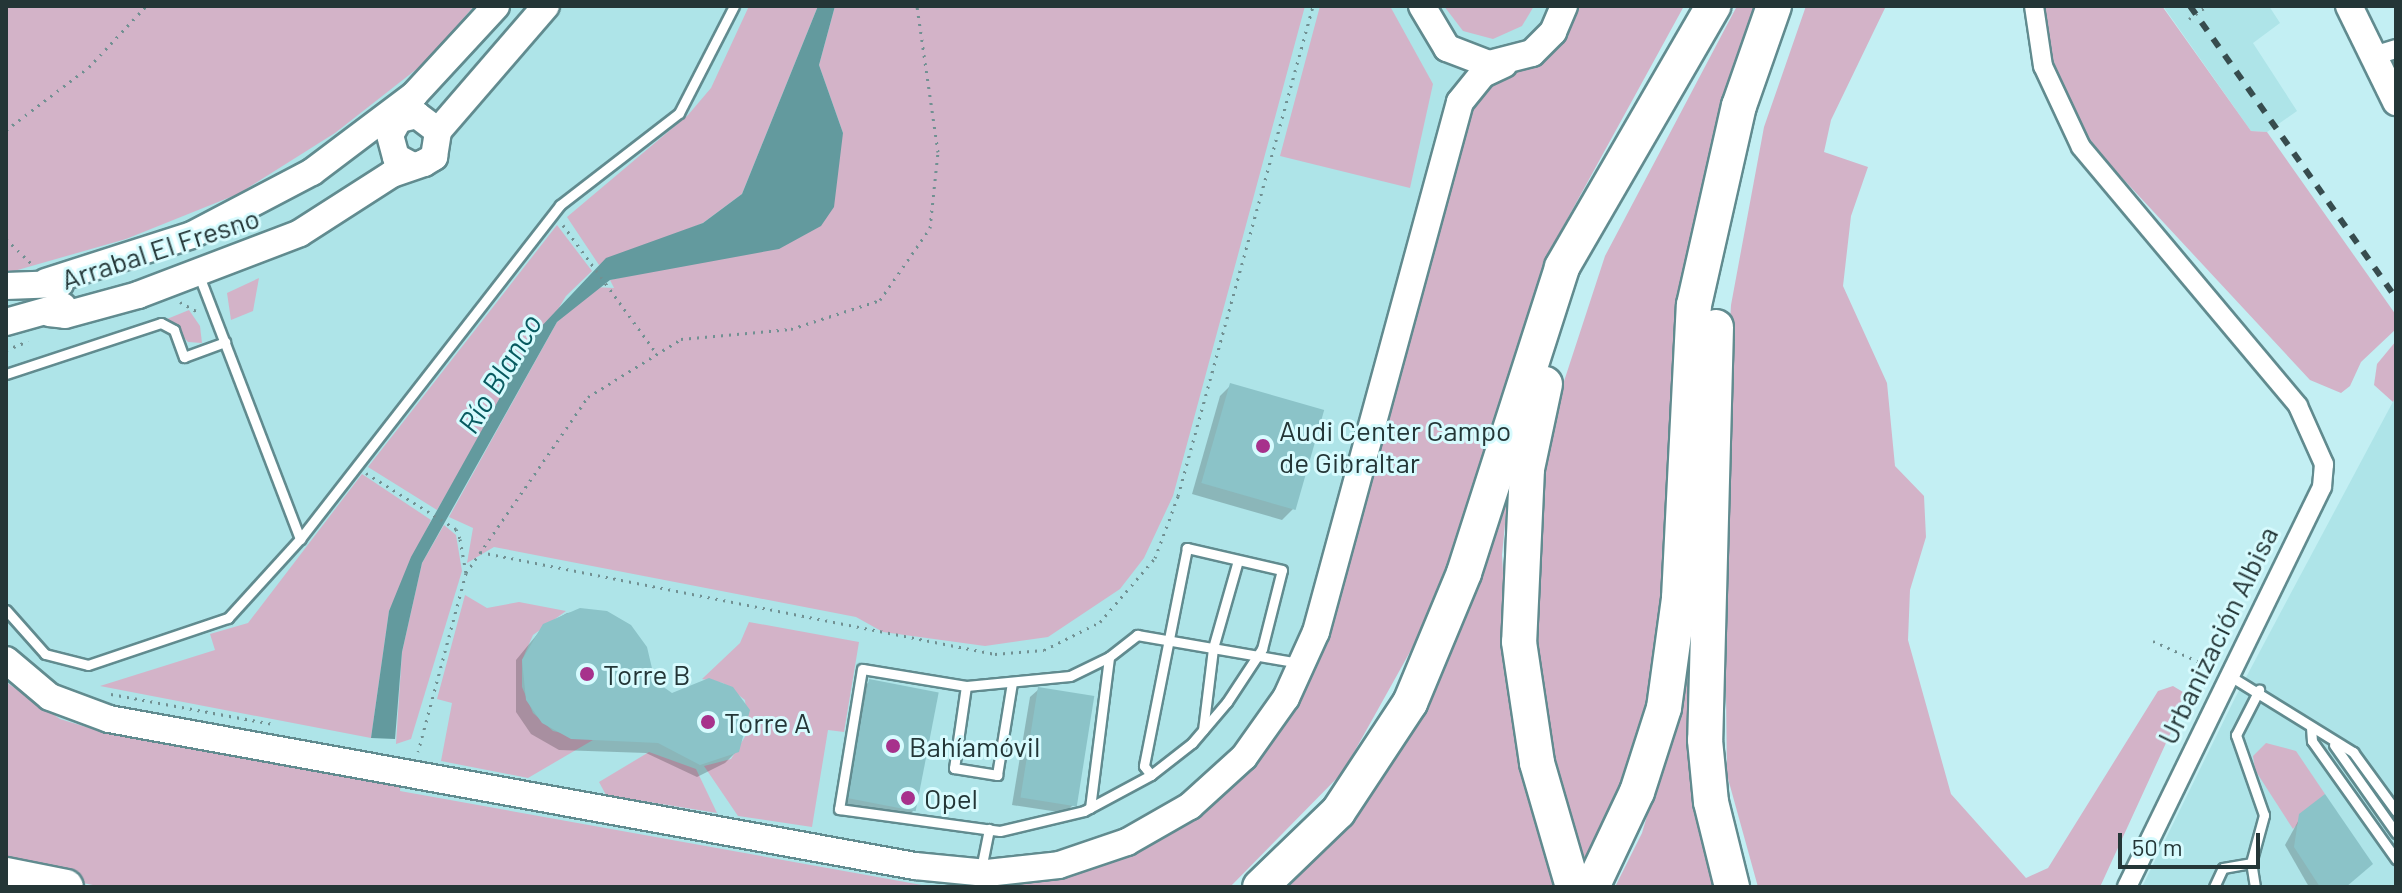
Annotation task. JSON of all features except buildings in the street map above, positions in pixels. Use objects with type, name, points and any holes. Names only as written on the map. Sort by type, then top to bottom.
[{"type":"highway","points":[[1588,883],[1537,763],[1519,642],[1521,553],[1542,395],[1603,202],[1713,6]]},
{"type":"highway","points":[[1588,883],[1664,708],[1679,598],[1694,305],[1739,106],[1774,6]]},
{"type":"highway","points":[[1732,887],[1705,740],[1712,367],[1736,181],[1790,6]]},
{"type":"highway","points":[[1260,887],[1338,812],[1416,692],[1464,573],[1562,267],[1580,226],[1603,202]]},
{"type":"highway","points":[[6,875],[66,887]]},
{"type":"street","name":"Arrabal El Fresno","points":[[46,282],[192,235],[312,172],[414,95],[496,6]]},
{"type":"street","name":"Arrabal El Fresno","points":[[49,313],[101,306],[198,273],[300,233],[402,144],[508,6]]},
{"type":"street","name":"Arrabal El Fresno","points":[[49,313],[212,258],[402,144],[437,153],[438,131],[546,6]]},
{"type":"street","points":[[6,660],[50,697],[109,719],[415,762],[980,872],[1059,865],[1127,842],[1190,806],[1244,757],[1302,663],[1460,102],[1483,74],[1544,43],[1564,6]]},
{"type":"street","name":"Urbanización Albisa","points":[[2034,6],[2043,66],[2081,147],[2298,406],[2321,448],[2322,487],[2227,675],[2127,887]]},
{"type":"street","points":[[2349,6],[2384,53],[2396,102]]},
{"type":"street","points":[[1422,7],[1460,102]]},
{"type":"street","points":[[1436,37],[1474,62],[1504,64]]},
{"type":"street","points":[[6,286],[127,268],[227,229],[402,144],[422,116],[438,131]]},
{"type":"street","points":[[6,322],[49,313]]},
{"type":"lane","points":[[6,610],[45,654],[97,664],[228,618],[300,539],[554,212],[679,113],[734,6]]},
{"type":"lane","points":[[198,273],[300,539]]},
{"type":"lane","points":[[6,374],[161,323],[174,330],[184,357],[225,342]]},
{"type":"lane","points":[[1151,775],[1144,766],[1169,641],[1187,548],[1282,570],[1258,655],[1203,730],[1151,775],[1090,808],[989,829],[839,809],[862,669],[966,686],[1070,676],[1109,657],[1137,635],[1169,641],[1258,655],[1302,663]]},
{"type":"lane","points":[[1203,730],[1213,648],[1238,560]]},
{"type":"lane","points":[[1090,808],[1109,657]]},
{"type":"lane","points":[[2227,675],[2259,690],[2333,742],[2353,752],[2396,811]]},
{"type":"lane","points":[[966,686],[954,768],[997,775],[1012,682]]},
{"type":"lane","points":[[2255,887],[2251,863],[2264,815],[2236,735],[2259,690]]},
{"type":"lane","points":[[2311,727],[2312,741],[2396,859]]},
{"type":"lane","points":[[2333,742],[2396,833]]},
{"type":"lane","points":[[980,872],[989,829]]},
{"type":"lane","points":[[2214,887],[2223,868],[2251,863]]},
{"type":"path","points":[[6,130],[89,67],[146,6]]},
{"type":"path","points":[[415,762],[466,573],[588,397],[681,339],[791,329],[880,300],[930,228],[938,152],[917,6]]},
{"type":"path","points":[[480,552],[995,654],[1044,650],[1100,622],[1155,558],[1178,496],[1313,6]]},
{"type":"path","points":[[2189,19],[2207,6]]},
{"type":"path","points":[[554,212],[657,354]]},
{"type":"path","points":[[356,467],[456,529],[466,573]]},
{"type":"path","points":[[2153,641],[2227,675]]},
{"type":"path","points":[[101,692],[277,725]]},
{"type":"path","points":[[402,748],[415,762]]},
{"type":"shaded area","points":[[6,6],[474,6],[427,61],[335,133],[238,194],[126,239],[7,273]]},
{"type":"shaded area","points":[[423,6],[1623,6],[1394,618],[1107,887],[286,887],[6,831],[6,235]]},
{"type":"shaded area","points":[[749,6],[818,6],[742,194],[703,223],[599,265],[567,217],[688,115],[711,88]]},
{"type":"shaded area","points":[[818,6],[835,6],[819,65],[843,133],[834,207],[821,226],[779,249],[610,280],[557,322],[422,563],[402,652],[395,739],[371,738],[389,611],[411,557],[537,331],[606,258],[703,223],[742,194]]},
{"type":"shaded area","points":[[835,6],[1305,6],[1173,496],[1144,558],[1120,589],[1048,637],[985,646],[883,632],[856,617],[494,547],[467,563],[473,528],[449,517],[557,322],[594,287],[614,288],[610,280],[804,235],[843,133],[819,65]]},
{"type":"shaded area","points":[[1320,6],[1390,6],[1433,84],[1410,188],[1280,156]]},
{"type":"shaded area","points":[[1444,6],[1534,6],[1522,26],[1493,39],[1463,31]]},
{"type":"shaded area","points":[[1574,6],[1684,6],[1553,245],[1430,616],[1343,772],[1230,887],[957,887],[959,879],[1137,844],[1275,725],[1466,118],[1488,81],[1548,54]]},
{"type":"shaded area","points":[[1737,6],[1762,6],[1714,132],[1681,305],[1668,599],[1647,715],[1624,788],[1581,874],[1557,790],[1537,653],[1542,483],[1551,421],[1605,256]]},
{"type":"shaded area","points":[[1806,6],[1886,6],[1831,120],[1824,152],[1868,167],[1851,216],[1843,286],[1887,383],[1895,466],[1924,496],[1926,537],[1910,590],[1908,640],[1951,794],[2026,878],[2048,868],[2158,691],[2173,686],[2188,695],[2100,887],[1758,887],[1727,775],[1723,447],[1731,305],[1764,127]]},
{"type":"shaded area","points":[[2044,6],[2162,6],[2251,131],[2267,132],[2396,315],[2396,329],[2361,362],[2350,386],[2341,393],[2310,380],[2099,153],[2072,111],[2051,58]]},
{"type":"shaded area","points":[[2163,6],[2269,6],[2280,23],[2253,43],[2297,111],[2267,132],[2251,131]]},
{"type":"shaded area","points":[[557,225],[592,271],[566,296],[437,510],[368,467]]},
{"type":"shaded area","points":[[259,278],[253,311],[231,320],[227,293]]},
{"type":"shaded area","points":[[189,310],[200,326],[202,343],[188,342],[167,319]]},
{"type":"shaded area","points":[[2396,341],[2396,396],[2393,402],[2374,385],[2377,364]]},
{"type":"shaded area","points":[[2396,396],[2396,887],[2142,887],[2235,698]]},
{"type":"shaded area","points":[[362,474],[431,520],[389,611],[371,738],[100,686],[215,650],[210,634],[248,623]]},
{"type":"shaded area","points":[[1509,483],[1502,555],[1510,700],[1555,887],[1279,887],[1351,816]]},
{"type":"shaded area","points":[[444,525],[456,535],[462,571],[411,739],[396,744],[402,652],[422,563]]},
{"type":"shaded area","points":[[465,595],[487,608],[519,602],[566,611],[533,635],[522,660],[522,687],[533,713],[553,731],[593,740],[528,778],[441,761],[452,703],[437,699]]},
{"type":"shaded area","points":[[749,622],[859,642],[844,732],[828,730],[812,827],[738,816],[704,766],[731,759],[748,732],[745,700],[723,683],[702,679],[740,643]]},
{"type":"shaded area","points":[[1688,676],[1696,789],[1717,887],[1615,887],[1642,833]]},
{"type":"shaded area","points":[[6,682],[60,719],[109,734],[401,782],[400,791],[933,887],[103,887],[6,868]]},
{"type":"shaded area","points":[[2266,743],[2296,751],[2325,794],[2293,829],[2255,770],[2253,756]]},
{"type":"shaded area","points":[[649,752],[696,769],[717,813],[606,795],[599,782]]},
{"type":"railway","points":[[2190,6],[2396,298]]},
{"type":"place","name":"Audi Center Campo de Gibraltar","points":[[1263,446]]},
{"type":"place","name":"Torre B","points":[[587,674]]},
{"type":"place","name":"Torre A","points":[[708,722]]},
{"type":"place","name":"Bahíamóvil","points":[[893,746]]},
{"type":"place","name":"Opel","points":[[908,798]]},
{"type":"water label","name":"Río Blanco","points":[[499,373]]}]
